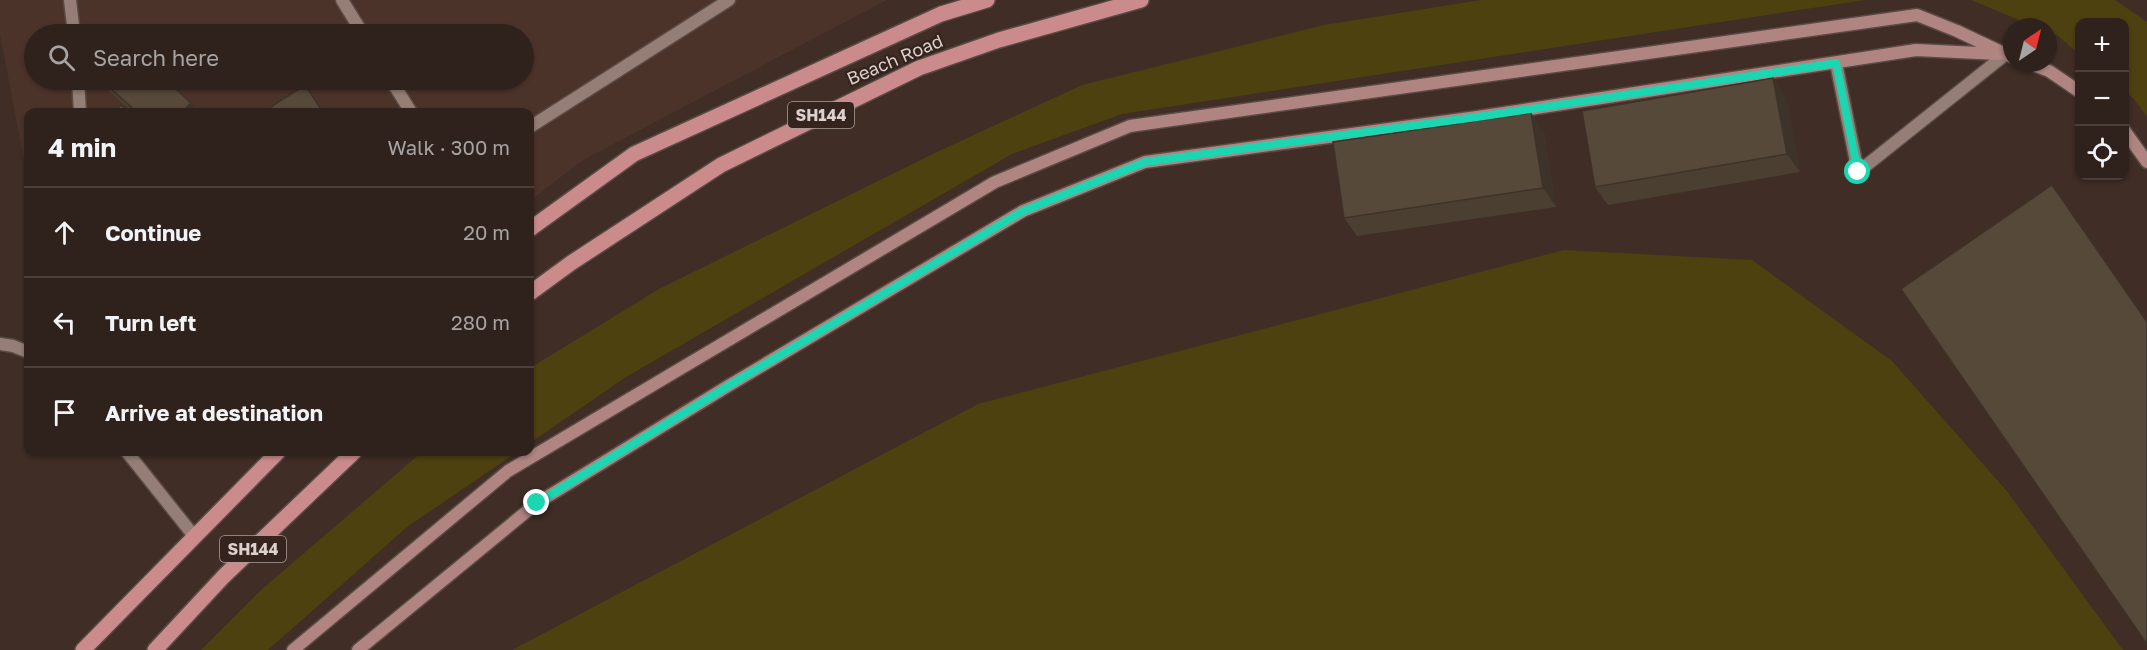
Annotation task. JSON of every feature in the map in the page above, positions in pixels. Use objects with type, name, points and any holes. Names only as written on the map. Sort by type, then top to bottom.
[{"type":"main road","name":"SH144","points":[[534,226],[634,154],[941,14],[987,0]]},
{"type":"main road","name":"Beach Road","points":[[534,290],[570,263],[721,165],[919,68],[999,40],[1141,0]]},
{"type":"main road","name":"SH144","points":[[83,650],[274,456]]},
{"type":"main road","name":"SH144","points":[[155,650],[224,576],[350,456]]},
{"type":"street","points":[[70,0],[73,24]]},
{"type":"street","points":[[342,0],[357,24]]},
{"type":"street","points":[[534,125],[729,0]]},
{"type":"street","points":[[534,456],[995,182],[1130,126],[1917,15],[2003,53]]},
{"type":"street","points":[[358,650],[537,503],[728,386],[1023,211],[1145,162],[1477,117],[1916,50],[2003,56]]},
{"type":"street","points":[[1836,63],[1858,172],[2003,61]]},
{"type":"street","points":[[2050,72],[2075,89]]},
{"type":"street","points":[[79,90],[80,108]]},
{"type":"street","points":[[397,90],[408,108]]},
{"type":"street","points":[[2129,137],[2147,162]]},
{"type":"street","points":[[0,344],[24,350]]},
{"type":"street","points":[[130,456],[194,536]]},
{"type":"street","points":[[292,650],[508,471],[533,456]]},
{"type":"shaded area","points":[[0,0],[887,0],[583,160],[534,198],[534,108],[24,108],[24,161],[0,34]]},
{"type":"shaded area","points":[[1481,0],[1865,0],[1122,114],[1012,154],[626,377],[534,440],[534,366],[659,289],[937,152],[1082,85],[1324,25]]},
{"type":"shaded area","points":[[1971,0],[2115,0],[2147,22],[2147,117],[2129,94],[2129,18],[2075,18],[2075,51],[2057,36],[2057,18],[2014,18]]},
{"type":"shaded area","points":[[1564,250],[1752,260],[1892,361],[2006,490],[2123,650],[512,650],[978,404]]},
{"type":"shaded area","points":[[417,456],[511,456],[407,527],[268,650],[201,650],[261,590]]},
{"type":"building","points":[[1773,78],[1787,154],[1595,187],[1582,111]]},
{"type":"building","points":[[112,90],[177,90],[191,103],[186,108],[132,108]]},
{"type":"building","points":[[297,90],[308,90],[320,108],[269,108]]},
{"type":"building","points":[[1531,113],[1543,188],[1344,218],[1333,142]]},
{"type":"building","points":[[2052,185],[2147,322],[2147,644],[1901,289]]},
{"type":"route","points":[[537,503],[728,386],[1023,211],[1145,162],[1477,117],[1836,63],[1858,172]]}]
